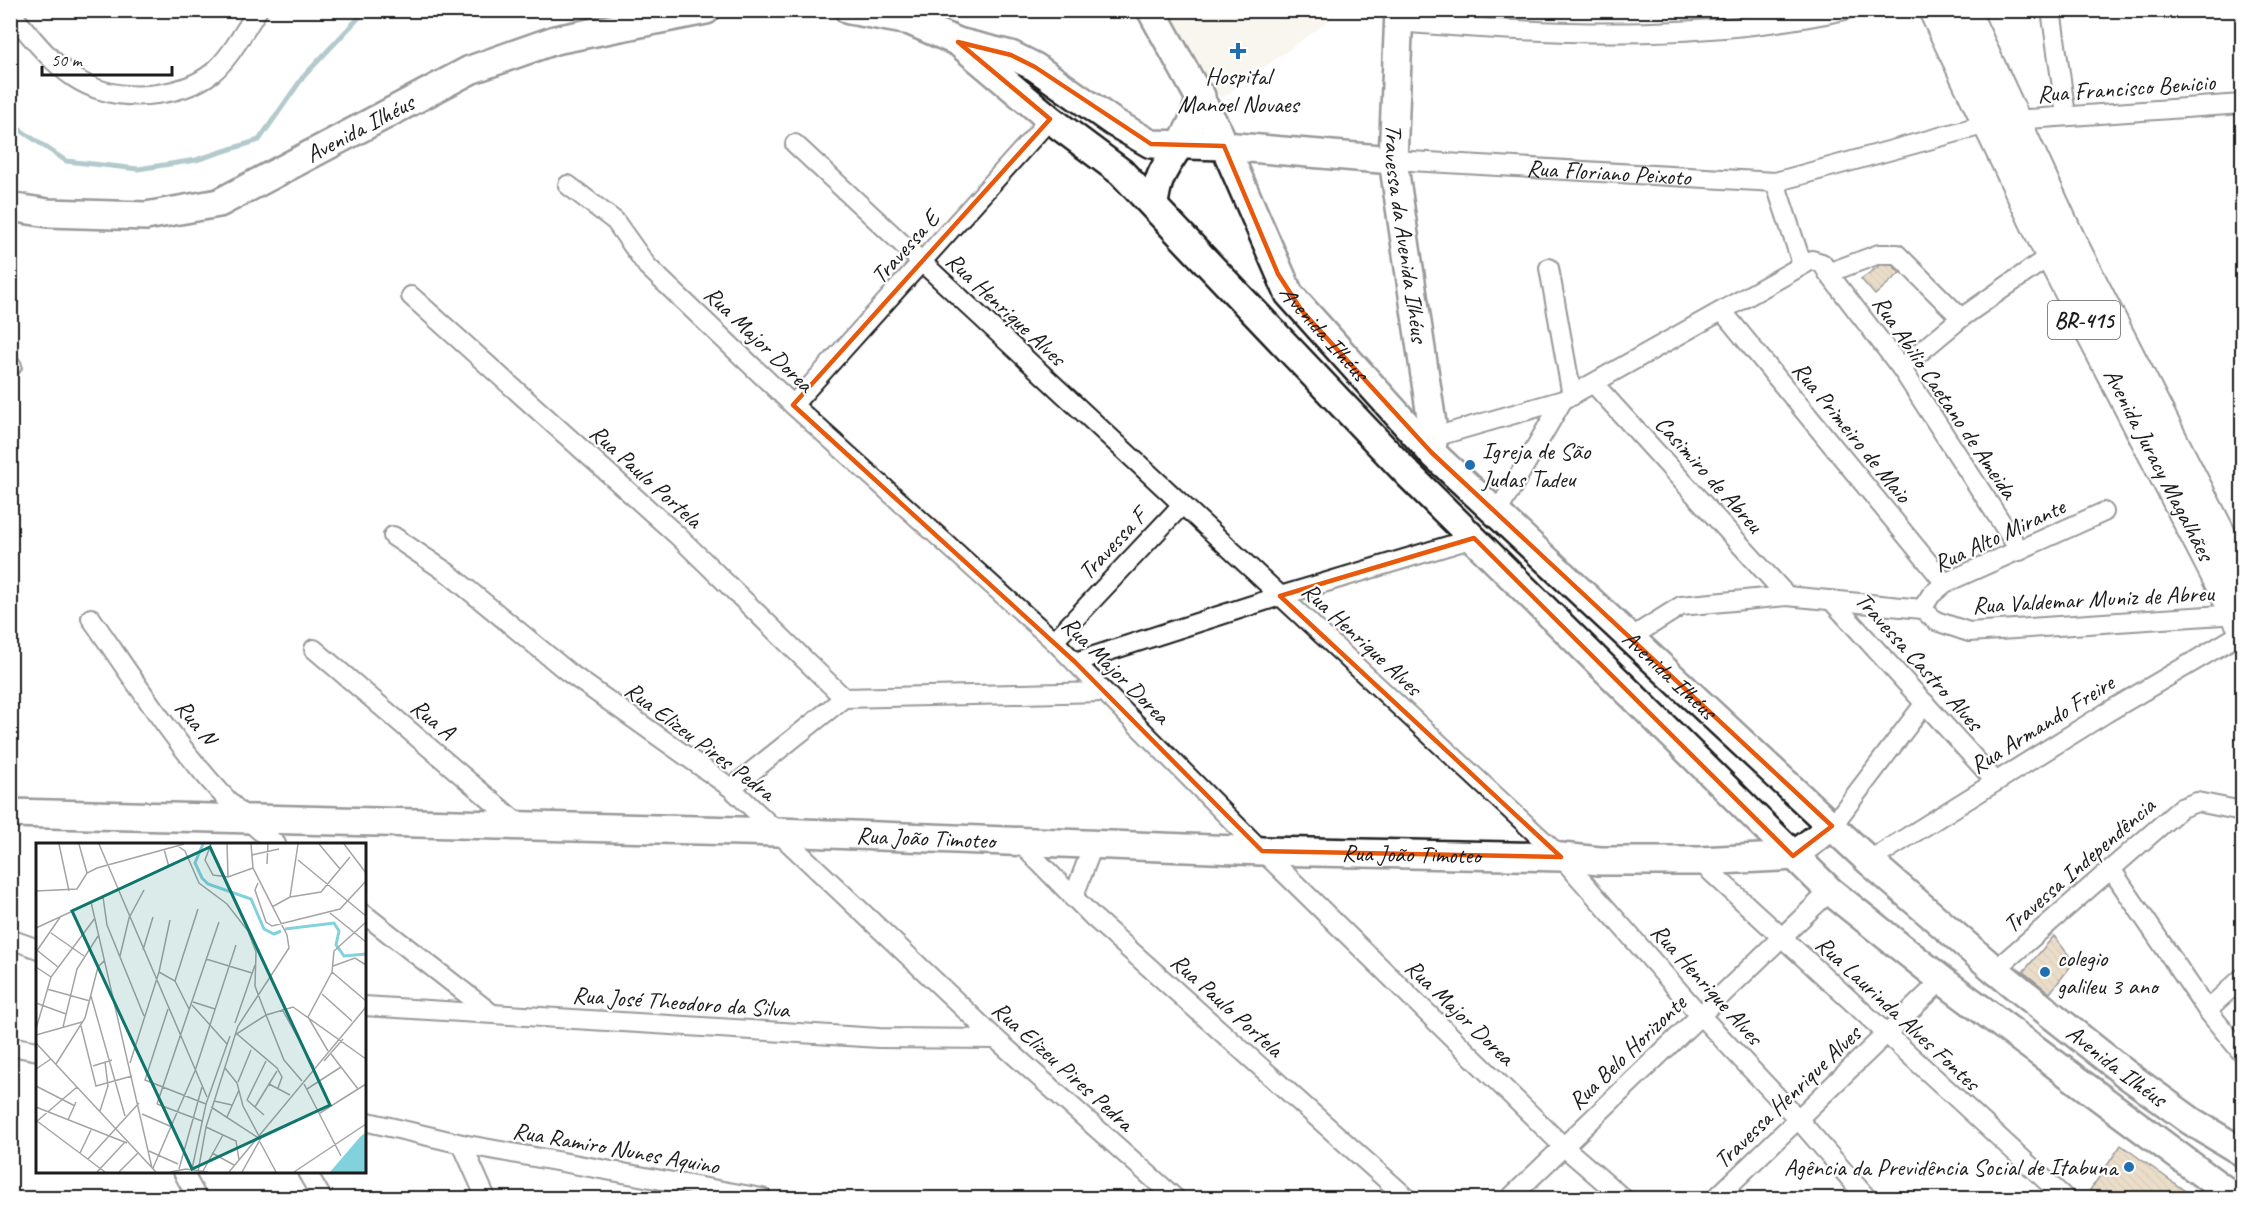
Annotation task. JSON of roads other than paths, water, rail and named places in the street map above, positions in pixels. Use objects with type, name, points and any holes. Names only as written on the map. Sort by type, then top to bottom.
[{"type":"main road","name":"Avenida Ilhéus","points":[[10,207],[48,213],[146,216],[219,203],[470,70],[555,40],[706,10]]},
{"type":"main road","points":[[1151,10],[1201,96],[1224,146]]},
{"type":"main road","name":"Avenida Juracy Magalhães","points":[[1934,10],[2000,122],[2140,381],[2242,577]]},
{"type":"main road","name":"Avenida Juracy Magalhães","points":[[1964,10],[2000,122],[2051,255],[2241,624]]},
{"type":"main road","name":"Avenida Ilhéus","points":[[855,11],[910,21],[958,42],[1011,55],[1035,67],[1113,122],[1151,144],[1224,146],[1289,294],[1497,513],[1869,861],[1995,970],[2163,1101],[2242,1152]]},
{"type":"main road","name":"Travessa da Avenida Ilhéus","points":[[1398,16],[1393,160],[1432,444]]},
{"type":"main road","name":"Avenida Ilhéus","points":[[958,42],[1050,119],[1121,172],[1409,475],[1792,856],[1830,891],[1942,980],[2235,1198]]},
{"type":"main road","points":[[1154,206],[1160,174],[1191,124],[1201,96]]},
{"type":"main road","name":"Rua Floriano Peixoto","points":[[1224,146],[1393,160]]},
{"type":"main road","name":"Rua João Timoteo","points":[[10,813],[778,832],[1262,851],[1561,857],[1600,861],[1699,861],[1792,856]]},
{"type":"main road","points":[[1792,856],[1832,826]]},
{"type":"street","points":[[10,12],[56,65],[81,84],[103,93],[136,96],[175,93],[212,73],[233,48],[258,10]]},
{"type":"street","points":[[1398,16],[1633,33],[1714,28],[1845,10]]},
{"type":"street","points":[[2051,10],[2066,115]]},
{"type":"street","name":"Rua Francisco Benicio","points":[[2000,122],[2066,115],[2242,104]]},
{"type":"street","name":"Travessa E","points":[[793,405],[1050,119]]},
{"type":"street","name":"Rua Floriano Peixoto","points":[[1393,160],[1775,182],[2000,122]]},
{"type":"street","name":"Rua Henrique Alves","points":[[795,144],[1181,506],[1561,857],[1699,1014],[1799,1120],[1867,1198]]},
{"type":"street","points":[[1775,182],[1802,264]]},
{"type":"street","name":"Rua Major Dorea","points":[[568,185],[615,220],[647,266],[793,405],[1054,641],[1262,851],[1564,1147],[1623,1198]]},
{"type":"street","points":[[1432,444],[1567,398],[1595,385],[1812,260],[1818,261],[1828,273],[1879,254],[1888,252],[1896,254],[1961,318]]},
{"type":"street","points":[[1900,368],[1961,318],[2051,255]]},
{"type":"street","points":[[1497,513],[1567,398],[1549,268]]},
{"type":"street","name":"Rua Abilio Caetano de Ameida","points":[[1828,273],[1900,368],[2020,551]]},
{"type":"street","name":"Rua Paulo Portela","points":[[411,296],[678,536],[844,698]]},
{"type":"street","name":"Rua Primeiro de Maio","points":[[1723,312],[1945,583]]},
{"type":"street","name":"Casimiro de Abreu","points":[[1595,385],[1787,596]]},
{"type":"street","name":"Travessa F","points":[[1054,641],[1181,506]]},
{"type":"street","name":"Rua Alto Mirante","points":[[1922,609],[1931,595],[1945,583],[2104,512]]},
{"type":"street","name":"Rua Elizeu Pires Pedra","points":[[393,536],[448,573],[568,672],[731,788],[996,1039],[1175,1198]]},
{"type":"street","points":[[1075,662],[1280,596],[1474,538]]},
{"type":"street","points":[[1630,638],[1681,606],[1787,596],[1922,609]]},
{"type":"street","name":"Travessa Castro Alves","points":[[1831,600],[1995,781]]},
{"type":"street","name":"Rua Valdemar Muniz de Abreu","points":[[1922,609],[1936,621],[1969,632],[2241,624]]},
{"type":"street","name":"Rua N","points":[[92,618],[164,723],[244,819],[275,843]]},
{"type":"street","name":"Rua Armando Freire","points":[[1869,861],[2241,624]]},
{"type":"street","name":"Rua A","points":[[314,649],[521,826]]},
{"type":"street","points":[[731,788],[844,698],[1104,692]]},
{"type":"street","points":[[1832,826],[1925,703]]},
{"type":"street","name":"Travessa Independência","points":[[1995,970],[2181,808],[2197,802],[2242,811]]},
{"type":"street","name":"Rua Paulo Portela","points":[[1018,842],[1073,898],[1407,1198]]},
{"type":"street","points":[[1073,898],[1094,843]]},
{"type":"street","name":"Rua Laurinda Alves Fontes","points":[[1699,861],[2065,1198]]},
{"type":"street","points":[[2111,869],[2206,1010],[2242,1053]]},
{"type":"street","name":"Rua Belo Horizonte","points":[[1510,1198],[1699,1014],[1830,891]]},
{"type":"street","points":[[366,916],[491,1013]]},
{"type":"street","points":[[10,939],[36,948]]},
{"type":"street","points":[[2206,1010],[2242,978]]},
{"type":"street","name":"Travessa Henrique Alves","points":[[1716,1198],[1942,980]]},
{"type":"street","name":"Rua José Theodoro da Silva","points":[[366,1006],[879,1038],[996,1039]]},
{"type":"street","points":[[10,1046],[36,1051]]},
{"type":"street","name":"Rua Ramiro Nunes Aquino","points":[[366,1121],[462,1144],[762,1198]]},
{"type":"street","points":[[462,1144],[486,1198]]},
{"type":"street","points":[[184,1173],[197,1198]]},
{"type":"street","points":[[308,1173],[322,1198]]},
{"type":"waterway","points":[[10,123],[66,161],[138,169],[196,160],[259,140],[303,77],[366,10]]},
{"type":"place","name":"Hospital Manoel Novaes","points":[[1238,51]]},
{"type":"place","name":"Igreja de São Judas Tadeu","points":[[1470,465]]},
{"type":"place","name":"colegio galileu 3 ano","points":[[2045,972]]},
{"type":"place","name":"Agência da Previdência Social de Itabuna","points":[[2129,1167]]}]
